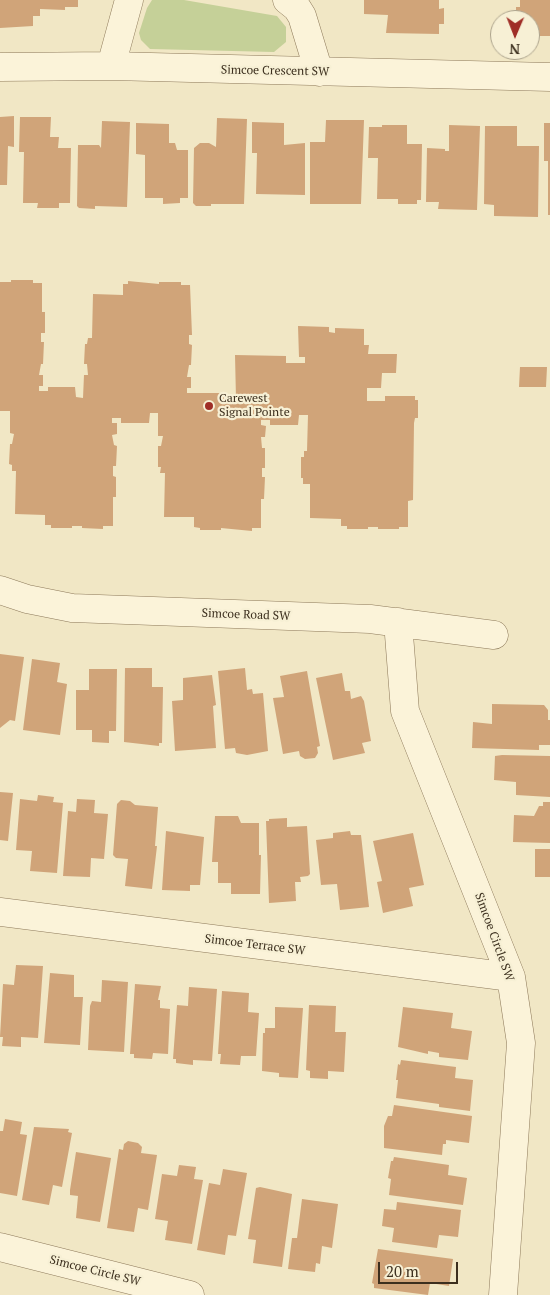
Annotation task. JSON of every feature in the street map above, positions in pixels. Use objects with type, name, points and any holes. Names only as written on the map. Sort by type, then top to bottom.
[{"type":"street","points":[[111,66],[129,0]]},
{"type":"street","points":[[287,0],[297,8],[302,16],[319,72]]},
{"type":"street","name":"Simcoe Crescent SW","points":[[0,67],[111,66],[550,77]]},
{"type":"street","name":"Simcoe Road SW","points":[[0,590],[27,599],[72,608],[398,622],[494,635]]},
{"type":"street","name":"Simcoe Circle SW","points":[[398,622],[405,710],[511,977],[521,1043],[503,1295]]},
{"type":"street","name":"Simcoe Terrace SW","points":[[0,912],[511,977]]},
{"type":"street","name":"Simcoe Circle SW","points":[[0,1247],[190,1295]]},
{"type":"green space","points":[[152,0],[184,0],[277,16],[286,27],[286,42],[274,52],[150,49],[141,40],[139,33],[147,8]]},
{"type":"building","points":[[0,0],[78,0],[78,7],[65,7],[65,10],[40,9],[40,16],[33,16],[33,26],[0,28]]},
{"type":"building","points":[[364,0],[439,0],[439,9],[444,8],[444,24],[439,24],[439,34],[386,33],[388,15],[364,14]]},
{"type":"building","points":[[520,0],[550,0],[550,36],[540,36],[540,10],[516,10],[516,7],[520,7]]},
{"type":"building","points":[[14,116],[14,147],[8,146],[7,185],[0,185],[0,117]]},
{"type":"building","points":[[20,117],[51,117],[50,137],[59,137],[58,148],[71,148],[70,203],[59,203],[59,208],[37,208],[38,203],[23,203],[24,152],[19,152]]},
{"type":"building","points":[[217,118],[247,119],[244,204],[196,206],[193,203],[194,148],[200,143],[209,143],[216,147]]},
{"type":"building","points":[[326,120],[364,120],[361,204],[310,204],[310,142],[325,142]]},
{"type":"building","points":[[102,121],[130,122],[127,207],[95,206],[95,209],[79,208],[77,206],[78,145],[99,145],[101,148]]},
{"type":"building","points":[[252,122],[284,123],[284,145],[305,143],[305,195],[256,194],[257,153],[252,153]]},
{"type":"building","points":[[136,123],[169,124],[169,143],[175,143],[177,150],[188,150],[188,198],[180,198],[180,203],[163,204],[163,198],[145,198],[145,155],[136,154]]},
{"type":"building","points":[[544,123],[550,123],[550,215],[548,215],[548,161],[544,161]]},
{"type":"building","points":[[382,125],[407,125],[407,144],[422,144],[421,200],[417,200],[417,204],[398,204],[398,199],[377,199],[378,158],[368,158],[369,127],[382,127]]},
{"type":"building","points":[[449,125],[480,126],[477,210],[438,209],[439,202],[426,202],[427,148],[449,151]]},
{"type":"building","points":[[485,126],[517,126],[517,146],[539,146],[538,217],[494,216],[494,205],[484,204]]},
{"type":"building","name":"Carewest Signal Pointe","points":[[11,280],[33,280],[33,283],[42,283],[42,312],[45,312],[45,333],[41,333],[41,342],[44,342],[43,364],[41,364],[39,375],[43,375],[43,386],[39,386],[39,391],[48,391],[48,387],[75,387],[76,397],[83,398],[84,375],[88,375],[87,364],[84,364],[85,344],[87,344],[88,338],[92,338],[93,294],[123,295],[123,284],[128,284],[128,281],[159,284],[159,282],[181,282],[181,285],[190,285],[192,335],[189,335],[189,344],[192,345],[191,365],[189,365],[187,377],[191,377],[191,388],[187,388],[187,393],[224,393],[224,399],[236,399],[235,355],[286,356],[286,363],[305,363],[305,357],[299,357],[298,326],[329,327],[329,332],[335,333],[335,328],[364,329],[364,345],[369,345],[368,354],[397,354],[396,373],[382,373],[381,388],[367,388],[367,401],[385,401],[385,396],[415,396],[415,400],[418,400],[418,418],[415,418],[414,423],[413,500],[408,501],[408,527],[399,527],[399,529],[368,527],[368,529],[347,529],[347,526],[341,526],[341,519],[310,518],[310,484],[303,484],[303,478],[301,478],[301,457],[304,457],[304,451],[307,451],[308,415],[299,415],[298,425],[270,425],[270,420],[261,420],[261,425],[266,426],[265,437],[261,437],[262,448],[265,448],[265,468],[262,468],[262,477],[265,477],[264,499],[261,499],[261,528],[252,528],[252,531],[221,528],[221,530],[200,530],[200,528],[194,527],[194,517],[164,517],[165,473],[160,473],[161,467],[158,467],[158,446],[161,446],[163,436],[158,436],[158,413],[150,413],[149,423],[121,423],[121,418],[112,418],[112,423],[117,423],[117,434],[112,435],[114,445],[117,446],[116,466],[113,466],[113,476],[116,477],[116,497],[113,497],[113,526],[103,526],[103,529],[82,528],[82,526],[51,528],[51,525],[45,525],[45,515],[15,514],[16,471],[12,471],[12,465],[9,464],[10,444],[12,444],[14,434],[10,433],[10,411],[0,411],[0,282],[11,282]]},
{"type":"building","points":[[520,367],[547,367],[546,387],[519,387]]},
{"type":"building","points":[[0,654],[24,657],[15,721],[10,720],[0,728]]},
{"type":"building","points":[[32,659],[60,663],[57,682],[67,684],[60,735],[23,730]]},
{"type":"building","points":[[125,668],[152,668],[152,687],[163,687],[162,743],[159,743],[159,746],[124,742]]},
{"type":"building","points":[[245,668],[247,690],[252,689],[253,694],[263,693],[268,751],[247,755],[236,753],[235,748],[225,749],[218,671]]},
{"type":"building","points":[[89,669],[117,669],[116,731],[109,731],[109,743],[92,742],[92,730],[76,730],[76,690],[89,690]]},
{"type":"building","points":[[307,671],[320,746],[317,747],[318,753],[315,758],[305,759],[300,756],[299,751],[283,754],[273,698],[284,697],[280,676]]},
{"type":"building","points":[[342,673],[345,691],[350,691],[351,699],[361,696],[364,701],[371,741],[362,743],[365,753],[333,760],[316,678]]},
{"type":"building","points":[[212,675],[216,705],[213,706],[216,748],[175,751],[172,701],[183,700],[183,678]]},
{"type":"building","points":[[492,704],[544,705],[548,710],[548,720],[550,720],[550,745],[539,745],[539,750],[472,748],[473,722],[492,724]]},
{"type":"building","points":[[495,756],[550,756],[550,797],[516,795],[516,782],[494,780]]},
{"type":"building","points":[[0,792],[13,793],[8,841],[0,840]]},
{"type":"building","points":[[38,795],[54,797],[53,802],[63,803],[57,873],[30,871],[32,851],[16,850],[20,799],[37,801]]},
{"type":"building","points":[[77,799],[95,800],[94,813],[108,814],[104,859],[91,858],[90,877],[63,876],[68,811],[76,812]]},
{"type":"building","points":[[121,800],[130,801],[135,805],[158,807],[155,846],[157,846],[152,889],[125,886],[128,859],[116,858],[113,855],[117,804]]},
{"type":"building","points":[[543,802],[550,802],[550,843],[513,842],[514,815],[534,816],[539,806],[543,806]]},
{"type":"building","points":[[215,816],[238,816],[241,823],[259,823],[259,855],[261,855],[260,894],[231,894],[231,883],[218,883],[218,862],[212,862]]},
{"type":"building","points":[[287,818],[287,827],[307,826],[310,874],[300,877],[301,882],[295,882],[296,901],[269,903],[266,821],[269,821],[269,819]]},
{"type":"building","points":[[166,831],[204,837],[200,885],[190,885],[190,891],[162,890]]},
{"type":"building","points":[[350,831],[351,835],[361,835],[369,907],[340,910],[337,884],[321,885],[316,840],[333,838],[333,833]]},
{"type":"building","points":[[413,833],[424,885],[409,888],[413,906],[383,913],[377,882],[382,881],[373,841]]},
{"type":"building","points":[[535,849],[550,849],[550,877],[535,877]]},
{"type":"building","points":[[16,965],[43,966],[38,1038],[21,1037],[21,1047],[2,1046],[3,1037],[0,1037],[3,984],[14,985]]},
{"type":"building","points":[[50,973],[74,975],[74,997],[83,997],[80,1045],[44,1043]]},
{"type":"building","points":[[102,980],[128,982],[124,1052],[88,1050],[90,1006],[92,1001],[101,1002]]},
{"type":"building","points":[[135,984],[161,986],[158,1000],[160,1000],[160,1008],[170,1009],[168,1054],[153,1053],[152,1059],[134,1058],[134,1054],[130,1054]]},
{"type":"building","points":[[189,987],[217,989],[212,1061],[193,1060],[193,1065],[176,1063],[176,1059],[173,1059],[177,1005],[188,1006]]},
{"type":"building","points":[[222,991],[249,993],[248,1012],[259,1013],[256,1056],[241,1056],[240,1065],[220,1064],[221,1054],[218,1054]]},
{"type":"building","points":[[309,1005],[336,1006],[335,1032],[346,1032],[344,1072],[328,1071],[328,1079],[310,1078],[310,1071],[306,1070]]},
{"type":"building","points":[[275,1007],[303,1008],[298,1078],[279,1077],[279,1073],[262,1071],[263,1033],[265,1033],[265,1028],[275,1028]]},
{"type":"building","points":[[403,1007],[453,1013],[451,1028],[472,1031],[468,1060],[439,1057],[439,1053],[428,1051],[428,1054],[398,1047]]},
{"type":"building","points":[[401,1060],[456,1067],[455,1078],[473,1080],[470,1111],[439,1107],[439,1104],[396,1098],[398,1064],[400,1065]]},
{"type":"building","points":[[394,1105],[472,1116],[469,1143],[446,1140],[446,1144],[443,1144],[442,1155],[384,1148],[384,1126],[388,1116],[392,1116]]},
{"type":"building","points":[[5,1119],[22,1122],[20,1134],[27,1135],[17,1196],[0,1193],[0,1131],[3,1131]]},
{"type":"building","points":[[34,1127],[69,1129],[68,1132],[72,1133],[62,1187],[53,1185],[49,1205],[22,1200]]},
{"type":"building","points":[[128,1141],[138,1143],[142,1147],[141,1153],[157,1155],[148,1210],[138,1208],[134,1232],[107,1228],[119,1149],[123,1150],[124,1144]]},
{"type":"building","points":[[76,1152],[111,1158],[100,1222],[76,1218],[78,1196],[70,1195],[70,1190]]},
{"type":"building","points":[[394,1157],[449,1165],[448,1175],[467,1178],[463,1205],[389,1195],[391,1179],[388,1178],[391,1161],[393,1161]]},
{"type":"building","points":[[179,1165],[196,1167],[194,1179],[203,1180],[192,1244],[165,1240],[168,1221],[155,1219],[162,1174],[177,1176]]},
{"type":"building","points":[[223,1169],[247,1173],[236,1236],[228,1235],[225,1255],[197,1250],[209,1183],[220,1185]]},
{"type":"building","points":[[260,1187],[292,1194],[282,1267],[253,1263],[256,1240],[248,1239],[256,1188]]},
{"type":"building","points":[[302,1199],[338,1204],[332,1248],[322,1246],[320,1264],[316,1263],[315,1272],[288,1269],[292,1238],[297,1238]]},
{"type":"building","points":[[397,1202],[461,1210],[458,1237],[439,1235],[437,1248],[392,1242],[394,1228],[382,1226],[384,1209],[396,1210]]},
{"type":"building","points":[[378,1249],[453,1259],[449,1286],[430,1283],[428,1295],[374,1288],[372,1283]]},
{"type":"place","name":"Carewest Signal Pointe","points":[[209,406]]}]
